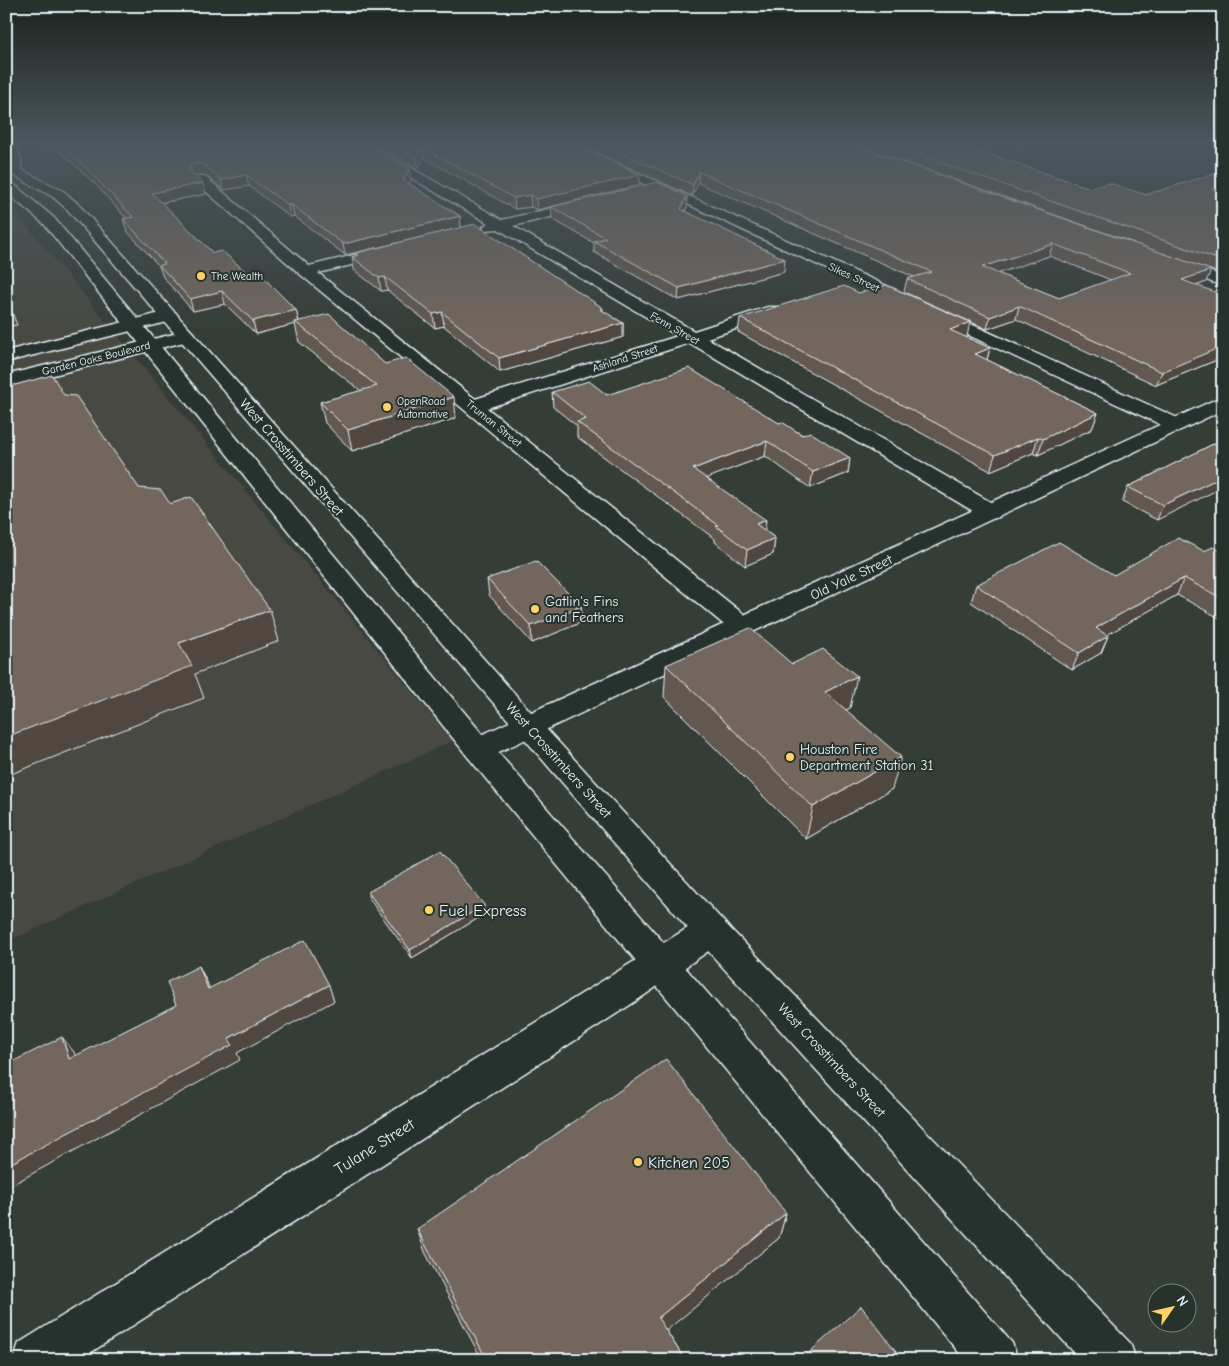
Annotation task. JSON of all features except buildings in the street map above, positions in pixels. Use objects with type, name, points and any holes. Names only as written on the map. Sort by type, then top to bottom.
[{"type":"street","points":[[32,206],[49,221],[478,749],[995,1360]]},
{"type":"street","name":"West Crosstimbers Street","points":[[69,206],[128,269],[528,727],[711,930],[1113,1360]]},
{"type":"street","name":"Truman Street","points":[[230,206],[306,271],[743,627]]},
{"type":"street","name":"Fenn Street","points":[[468,206],[991,512]]},
{"type":"street","points":[[475,231],[582,206]]},
{"type":"street","name":"Sikes Street","points":[[699,206],[1175,424]]},
{"type":"street","points":[[306,271],[401,248]]},
{"type":"street","points":[[1158,258],[1223,281]]},
{"type":"street","points":[[94,276],[128,269]]},
{"type":"street","points":[[841,289],[864,282]]},
{"type":"street","name":"Ashland Street","points":[[472,406],[786,306]]},
{"type":"street","name":"Garden Oaks Boulevard","points":[[6,357],[134,325],[177,326]]},
{"type":"street","name":"Garden Oaks Boulevard","points":[[6,381],[150,345],[177,326]]},
{"type":"street","name":"Old Yale Street","points":[[478,749],[991,512],[1223,402]]},
{"type":"street","points":[[263,483],[303,470]]},
{"type":"street","name":"Tulane Street","points":[[36,1360],[661,965],[711,930]]},
{"type":"shaded area","points":[[7,206],[12,208],[453,741],[6,942]]},
{"type":"place","name":"The Wealth","points":[[201,276]]},
{"type":"place","name":"OpenRoad Automotive","points":[[387,407]]},
{"type":"place","name":"Gatlin's Fins and Feathers","points":[[535,609]]},
{"type":"place","name":"Houston Fire Department Station 31","points":[[790,757]]},
{"type":"place","name":"Fuel Express","points":[[429,910]]},
{"type":"place","name":"Kitchen 205","points":[[638,1162]]}]
